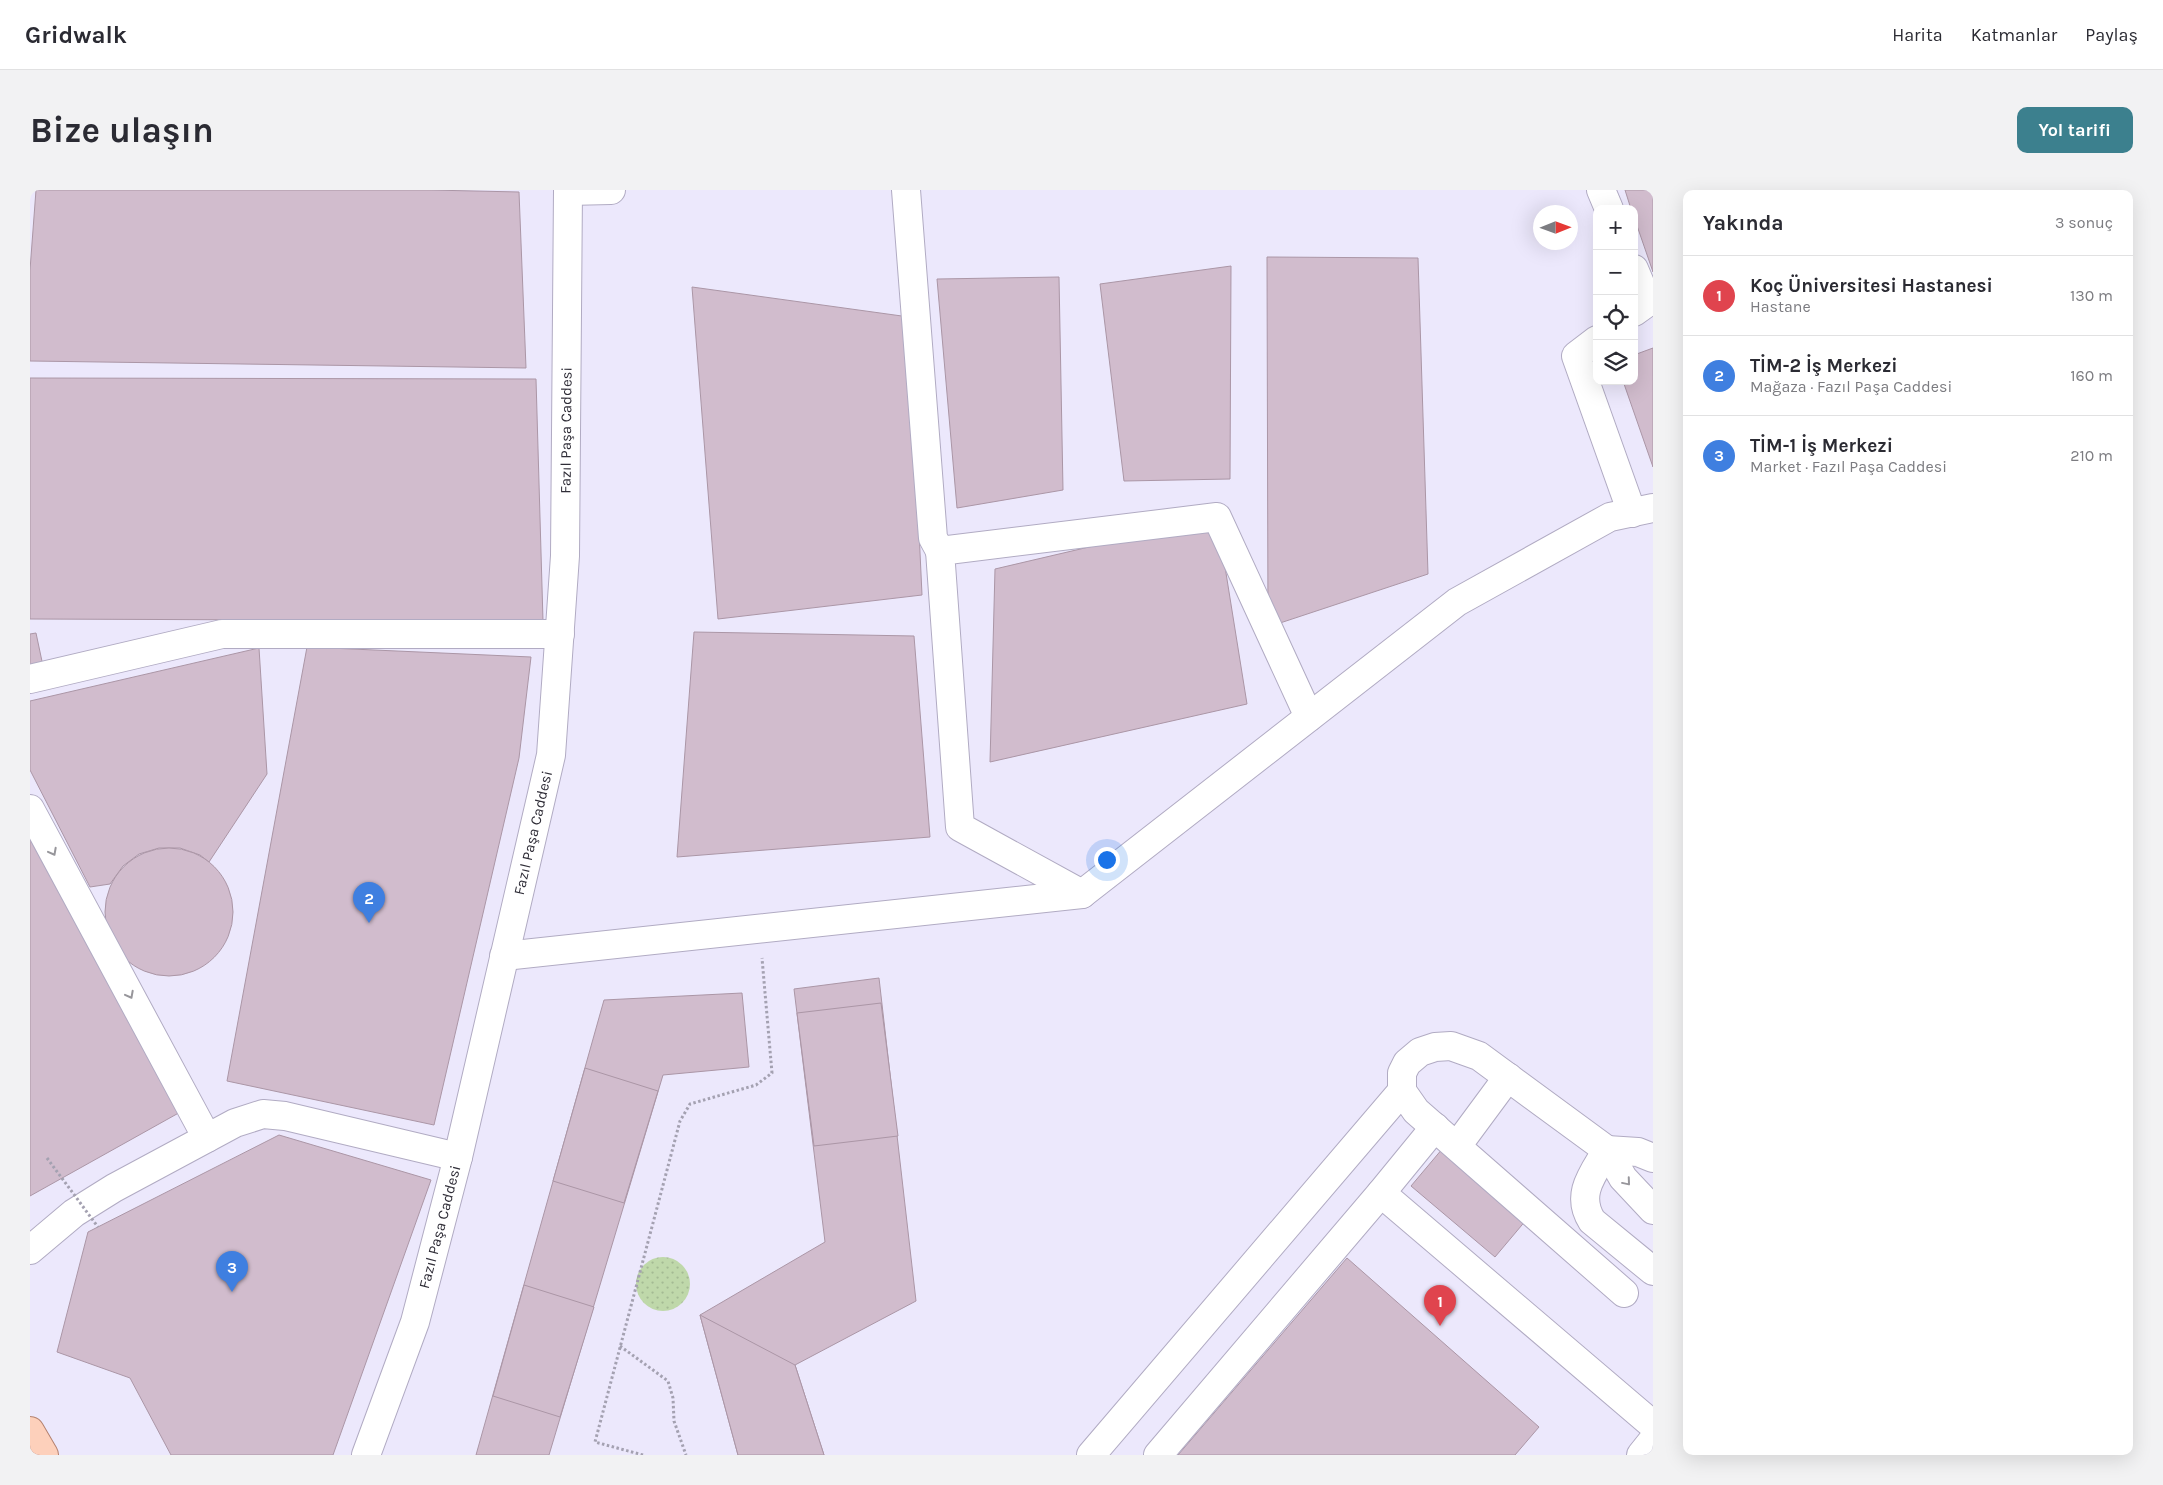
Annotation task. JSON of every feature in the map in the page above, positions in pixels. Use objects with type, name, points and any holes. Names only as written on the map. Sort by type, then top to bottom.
[{"type":"main road","points":[[30,1431],[44,1455]]},
{"type":"street","points":[[568,190],[611,190]]},
{"type":"street","name":"Fazıl Paşa Caddesi","points":[[366,1455],[415,1322],[458,1157],[551,755],[565,556],[568,190]]},
{"type":"street","points":[[906,190],[933,538],[940,551],[960,826],[1082,894]]},
{"type":"street","points":[[1600,190],[1606,205]]},
{"type":"street","points":[[1638,278],[1648,302],[1638,309]]},
{"type":"street","points":[[504,956],[1082,894],[1457,602],[1610,518],[1642,510],[1576,356],[1593,343]]},
{"type":"street","points":[[940,551],[1217,517],[1309,717]]},
{"type":"street","points":[[30,679],[222,634],[560,634]]},
{"type":"street","points":[[30,809],[207,1138]]},
{"type":"street","points":[[1624,1293],[1416,1111],[1402,1090],[1402,1073],[1407,1062],[1420,1052],[1435,1047],[1451,1046],[1479,1056],[1608,1150],[1623,1178],[1653,1210]]},
{"type":"street","points":[[1457,1146],[1508,1077]]},
{"type":"street","points":[[1091,1455],[1402,1090]]},
{"type":"street","points":[[30,1250],[74,1213],[114,1188],[235,1124],[263,1114],[285,1116],[458,1157]]},
{"type":"street","points":[[1158,1455],[1435,1127]]},
{"type":"street","points":[[1608,1150],[1638,1152],[1653,1158]]},
{"type":"street","points":[[1608,1150],[1586,1185],[1584,1202],[1586,1212],[1592,1221],[1653,1271]]},
{"type":"street","points":[[1381,1192],[1653,1425]]},
{"type":"street","points":[[1641,1455],[1653,1440]]},
{"type":"path","points":[[642,1455],[595,1442],[680,1122],[690,1104],[756,1085],[772,1073],[760,928]]},
{"type":"path","points":[[47,1158],[98,1227]]},
{"type":"path","points":[[620,1346],[668,1381],[673,1398],[674,1421],[686,1455]]},
{"type":"green space","points":[[658,1257],[668,1257],[678,1261],[686,1269],[690,1284],[686,1299],[678,1307],[668,1311],[658,1311],[648,1307],[640,1299],[636,1289],[636,1279],[640,1269],[648,1261]]},
{"type":"building","points":[[36,190],[430,190],[519,192],[526,368],[30,361],[30,270]]},
{"type":"building","points":[[1625,190],[1653,190],[1653,272],[1638,229],[1638,205],[1630,205]]},
{"type":"building","points":[[1267,257],[1418,258],[1428,574],[1268,627]]},
{"type":"building","points":[[1231,266],[1230,479],[1124,481],[1100,284]]},
{"type":"building","points":[[1059,277],[1063,490],[957,508],[937,279]]},
{"type":"building","points":[[692,287],[909,317],[922,595],[718,619]]},
{"type":"building","points":[[1653,348],[1653,467],[1624,385],[1638,385],[1638,354]]},
{"type":"building","points":[[30,378],[536,379],[543,621],[30,619]]},
{"type":"building","points":[[1217,517],[1247,704],[990,762],[995,569]]},
{"type":"building","points":[[694,632],[914,636],[930,837],[677,857]]},
{"type":"building","points":[[36,633],[43,666],[30,669],[30,634]]},
{"type":"building","points":[[307,647],[531,657],[519,758],[434,1125],[227,1081]]},
{"type":"building","points":[[259,648],[267,774],[209,862],[200,855],[180,848],[159,848],[139,854],[123,866],[110,884],[90,887],[30,770],[30,701]]},
{"type":"building","points":[[30,830],[184,1110],[30,1196]]},
{"type":"building","points":[[169,848],[182,849],[194,853],[214,867],[228,887],[232,899],[232,925],[228,937],[214,957],[194,971],[182,975],[169,976],[156,975],[144,971],[124,957],[110,937],[106,925],[105,912],[106,899],[110,887],[124,867],[144,853],[156,849]]},
{"type":"building","points":[[879,978],[916,1301],[795,1365],[824,1455],[738,1455],[700,1315],[825,1242],[794,989]]},
{"type":"building","points":[[742,993],[749,1067],[663,1075],[549,1455],[476,1455],[604,1000]]},
{"type":"building","points":[[881,1003],[898,1136],[814,1146],[797,1013]]},
{"type":"building","points":[[585,1068],[658,1091],[624,1203],[553,1181]]},
{"type":"building","points":[[279,1135],[431,1180],[333,1455],[171,1455],[130,1378],[57,1352],[88,1232]]},
{"type":"building","points":[[1443,1148],[1527,1219],[1495,1257],[1411,1186]]},
{"type":"building","points":[[1347,1258],[1539,1427],[1515,1455],[1178,1455]]},
{"type":"building","points":[[524,1285],[594,1307],[560,1417],[493,1396]]},
{"type":"building","points":[[700,1315],[795,1365],[824,1455],[738,1455]]},
{"type":"place","name":"TİM-2 İş Merkezi","points":[[369,923]]},
{"type":"place","name":"TİM-1 İş Merkezi","points":[[232,1292]]},
{"type":"place","name":"Koç Üniversitesi Hastanesi","points":[[1440,1326]]}]
